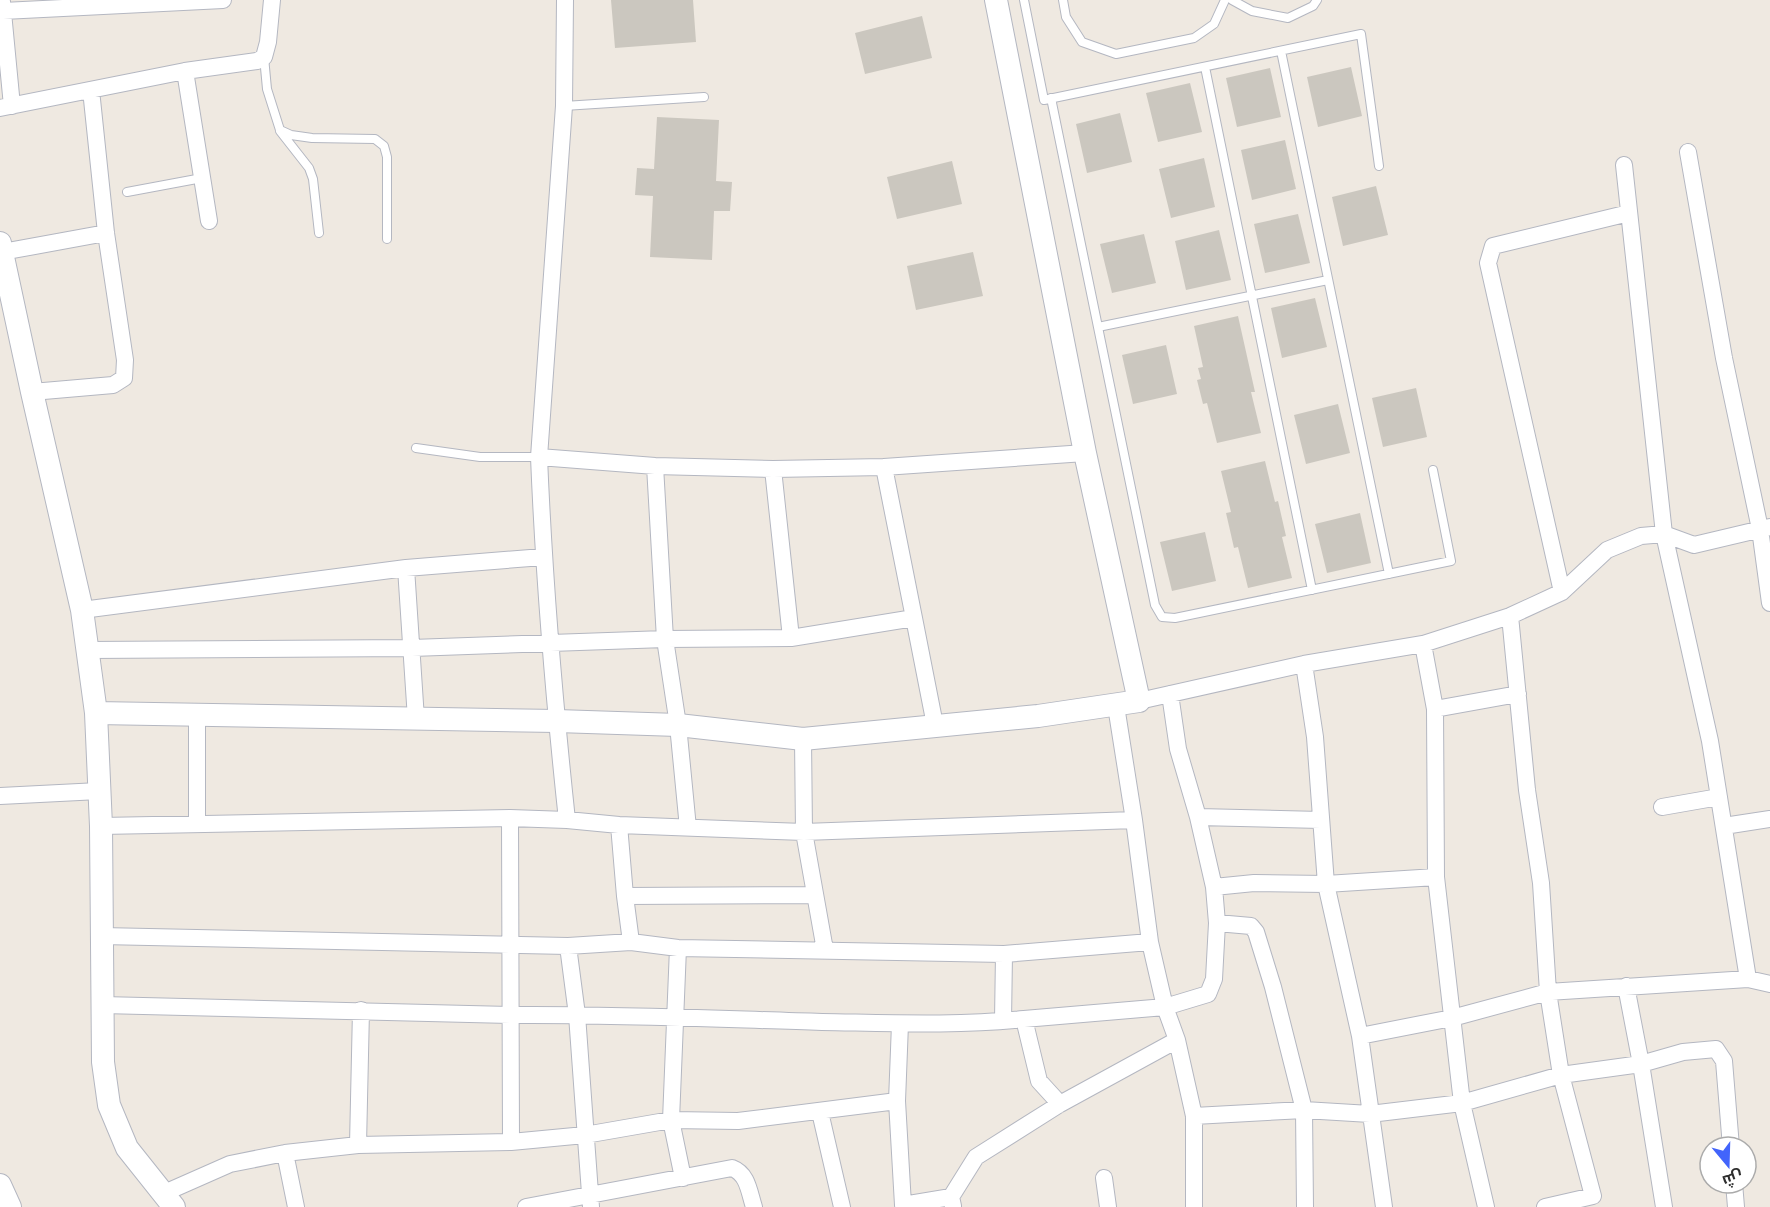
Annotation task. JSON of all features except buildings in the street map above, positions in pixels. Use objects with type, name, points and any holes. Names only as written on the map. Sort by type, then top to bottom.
[{"type":"street","points":[[223,0],[3,5],[6,107],[185,70],[257,61],[264,57],[268,42],[272,0]]},
{"type":"street","points":[[565,0],[564,106],[539,457],[549,642],[567,820]]},
{"type":"street","points":[[996,0],[1085,453],[1139,701]]},
{"type":"street","points":[[185,70],[209,221]]},
{"type":"street","points":[[32,392],[113,385],[124,378],[125,360],[106,233],[91,90]]},
{"type":"street","points":[[1688,152],[1724,358],[1765,528],[1770,603]]},
{"type":"street","points":[[1624,165],[1664,534],[1710,741],[1748,979]]},
{"type":"street","points":[[1562,592],[1488,263],[1493,246],[1629,213]]},
{"type":"street","points":[[106,233],[1,248],[82,610],[96,713],[101,826],[103,1062],[109,1105],[127,1148],[168,1200],[230,1164],[285,1153],[358,1145],[511,1142],[585,1134],[671,1120],[738,1121],[897,1101]]},
{"type":"street","points":[[539,457],[655,466],[773,469],[884,467],[1085,453]]},
{"type":"street","points":[[655,466],[665,639],[678,725],[688,828]]},
{"type":"street","points":[[884,467],[935,725]]},
{"type":"street","points":[[773,469],[791,638]]},
{"type":"street","points":[[96,713],[678,725],[803,739],[1038,716],[1116,706],[1304,664],[1423,644],[1510,616],[1562,592],[1607,550],[1641,536],[1664,534],[1694,545],[1765,528]]},
{"type":"street","points":[[82,610],[406,568],[543,557]]},
{"type":"street","points":[[406,568],[416,719]]},
{"type":"street","points":[[1510,616],[1527,790],[1541,883],[1548,992],[1561,1075],[1593,1196],[1545,1207]]},
{"type":"street","points":[[87,650],[412,648],[549,642],[791,638],[915,618]]},
{"type":"street","points":[[1423,644],[1435,710],[1436,877],[1462,1103],[1485,1207]]},
{"type":"street","points":[[1304,664],[1315,737],[1326,884],[1360,1036],[1384,1207]]},
{"type":"street","points":[[102,1005],[900,1024],[1003,1021],[1165,1007],[1208,994],[1214,979],[1217,923],[1214,887],[1198,817],[1178,749],[1170,694]]},
{"type":"street","points":[[1435,710],[1518,694]]},
{"type":"street","points":[[1116,706],[1150,942],[1165,1007],[1177,1040],[1194,1116],[1194,1207]]},
{"type":"street","points":[[196,716],[198,823]]},
{"type":"street","points":[[803,739],[804,832],[825,950]]},
{"type":"street","points":[[0,796],[99,792]]},
{"type":"street","points":[[1662,807],[1719,797]]},
{"type":"street","points":[[1198,817],[1321,820]]},
{"type":"street","points":[[101,826],[510,818],[619,825],[804,832],[1134,820]]},
{"type":"street","points":[[510,818],[511,1142]]},
{"type":"street","points":[[1724,826],[1770,819]]},
{"type":"street","points":[[619,825],[631,942]]},
{"type":"street","points":[[1214,887],[1254,883],[1326,884],[1436,877]]},
{"type":"street","points":[[625,896],[815,895]]},
{"type":"street","points":[[1217,923],[1251,926],[1256,932],[1273,987],[1304,1110],[1305,1207]]},
{"type":"street","points":[[101,936],[568,946],[631,942],[678,948],[1004,954],[1150,942]]},
{"type":"street","points":[[568,946],[577,1015],[590,1201]]},
{"type":"street","points":[[678,948],[671,1120],[683,1178]]},
{"type":"street","points":[[1003,1021],[1004,954]]},
{"type":"street","points":[[1360,1036],[1452,1018],[1548,992],[1748,979],[1770,984]]},
{"type":"street","points":[[1626,986],[1664,1207]]},
{"type":"street","points":[[358,1145],[361,1010]]},
{"type":"street","points":[[1024,1019],[1039,1081],[1060,1104]]},
{"type":"street","points":[[900,1024],[897,1101],[898,1206],[952,1202],[976,1157],[1060,1104],[1177,1040]]},
{"type":"street","points":[[1194,1116],[1304,1110],[1370,1114],[1462,1103],[1561,1075],[1641,1064],[1683,1052],[1716,1049],[1724,1061],[1730,1135]]},
{"type":"street","points":[[820,1112],[842,1207]]},
{"type":"street","points":[[285,1153],[296,1207]]},
{"type":"street","points":[[526,1207],[590,1201],[732,1168],[739,1171],[745,1178],[754,1207]]},
{"type":"street","points":[[1104,1178],[1108,1207]]},
{"type":"street","points":[[0,1185],[10,1207]]},
{"type":"lane","points":[[1024,0],[1044,100],[1360,34],[1379,166]]},
{"type":"lane","points":[[1063,0],[1066,17],[1082,42],[1116,54],[1194,38],[1214,24],[1225,0]]},
{"type":"lane","points":[[1232,0],[1252,11],[1288,18],[1313,6],[1317,0]]},
{"type":"lane","points":[[1281,51],[1389,574]]},
{"type":"lane","points":[[264,57],[267,89],[280,130],[309,168],[313,179],[319,233]]},
{"type":"lane","points":[[1204,67],[1312,590]]},
{"type":"lane","points":[[564,106],[704,97]]},
{"type":"lane","points":[[1051,98],[1155,605],[1162,616],[1175,618],[1451,561],[1432,470]]},
{"type":"lane","points":[[280,130],[291,135],[312,138],[375,139],[384,146],[387,157],[387,239]]},
{"type":"lane","points":[[127,192],[202,178]]},
{"type":"lane","points":[[1098,327],[1328,280]]},
{"type":"lane","points":[[416,448],[480,457],[539,457]]}]
